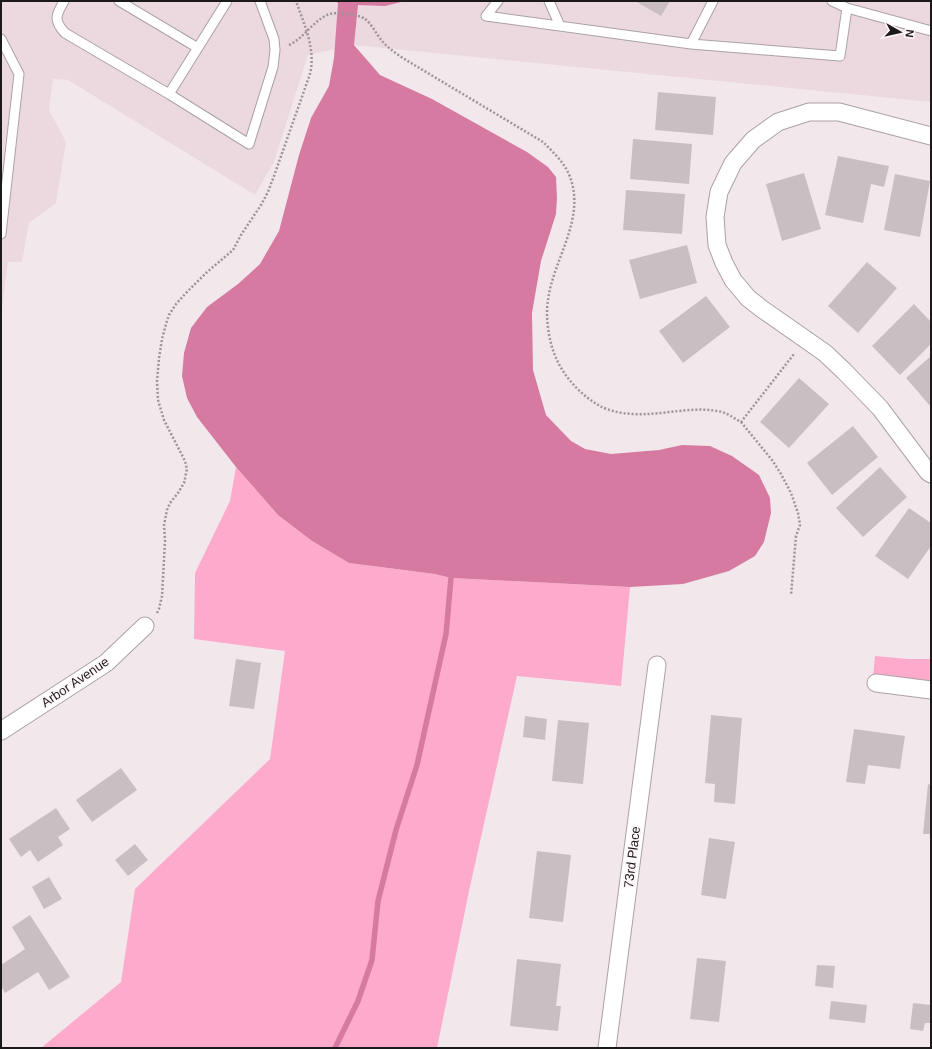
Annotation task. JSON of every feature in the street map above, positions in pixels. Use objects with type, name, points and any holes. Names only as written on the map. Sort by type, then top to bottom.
[{"type":"street","points":[[931,136],[839,112],[810,112],[778,122],[753,140],[733,163],[719,192],[715,217],[717,244],[732,280],[748,298],[825,353],[844,370],[880,408],[931,474]]},
{"type":"street","name":"Arbor Avenue","points":[[1,731],[106,663],[145,626]]},
{"type":"street","name":"73rd Place","points":[[607,1048],[656,665]]},
{"type":"street","points":[[876,683],[931,690]]},
{"type":"lane","points":[[64,1],[59,9],[56,19],[59,27],[65,33],[169,94],[249,144],[273,67],[275,50],[274,39],[260,1]]},
{"type":"lane","points":[[119,1],[198,48]]},
{"type":"lane","points":[[169,94],[227,1]]},
{"type":"lane","points":[[498,1],[486,16],[691,44],[840,56],[847,8]]},
{"type":"lane","points":[[549,1],[560,26]]},
{"type":"lane","points":[[691,44],[713,1]]},
{"type":"lane","points":[[832,1],[847,8],[931,31]]},
{"type":"lane","points":[[1,39],[19,74],[1,234]]},
{"type":"path","points":[[145,626],[154,619],[159,609],[162,596],[165,541],[164,525],[167,510],[184,483],[187,469],[164,420],[158,400],[157,380],[162,339],[169,315],[176,304],[206,273],[228,256],[233,250],[268,192],[312,65],[311,46],[296,1]]},
{"type":"path","points":[[275,50],[290,45],[313,24],[329,14],[335,13],[359,16],[367,20],[383,42],[395,53],[543,142],[552,151],[563,164],[570,176],[573,188],[574,207],[568,235],[547,301],[548,327],[551,343],[557,360],[575,386],[588,398],[600,406],[630,414],[711,410],[724,412],[741,422],[772,460],[781,474],[791,493],[798,513],[800,526],[796,536],[791,595]]},
{"type":"path","points":[[741,422],[806,340]]},
{"type":"shaded area","points":[[1,1],[931,1],[931,102],[354,45],[308,55],[274,162],[255,195],[68,80],[53,79],[49,110],[66,142],[56,203],[29,223],[22,262],[8,262],[1,317]]},
{"type":"shaded area","points":[[335,1],[405,1],[385,6],[358,5],[354,45],[380,75],[432,99],[527,152],[548,167],[556,177],[556,214],[541,261],[532,313],[533,370],[546,415],[571,441],[585,449],[611,454],[659,450],[682,445],[710,446],[732,456],[759,475],[770,498],[771,513],[764,542],[755,556],[729,571],[683,584],[630,587],[451,578],[435,574],[349,563],[312,541],[278,515],[236,467],[197,417],[187,398],[182,376],[184,353],[191,328],[207,307],[238,284],[260,264],[279,231],[299,155],[311,118],[329,86],[334,58],[338,3]]},
{"type":"shaded area","points":[[236,467],[278,515],[312,541],[349,563],[435,574],[451,578],[630,587],[621,686],[517,676],[469,891],[437,1048],[41,1048],[121,982],[135,889],[270,759],[285,651],[194,639],[195,573],[230,501]]},
{"type":"shaded area","points":[[875,656],[908,659],[931,659],[931,683],[873,677]]},
{"type":"building","points":[[635,1],[670,1],[661,16]]},
{"type":"building","points":[[658,92],[716,97],[713,135],[655,130]]},
{"type":"building","points":[[633,139],[692,144],[689,184],[630,179]]},
{"type":"building","points":[[838,156],[889,166],[884,187],[871,184],[863,223],[825,215]]},
{"type":"building","points":[[804,173],[821,229],[782,241],[766,184]]},
{"type":"building","points":[[895,174],[930,181],[920,237],[884,230]]},
{"type":"building","points":[[626,190],[685,194],[682,234],[623,230]]},
{"type":"building","points":[[687,245],[697,283],[640,299],[629,260]]},
{"type":"building","points":[[867,262],[897,288],[858,333],[828,306]]},
{"type":"building","points":[[706,296],[730,327],[683,363],[659,331]]},
{"type":"building","points":[[914,304],[931,322],[931,344],[900,375],[872,346]]},
{"type":"building","points":[[931,356],[931,407],[906,378]]},
{"type":"building","points":[[799,378],[829,404],[789,448],[760,422]]},
{"type":"building","points":[[853,426],[878,457],[832,495],[807,463]]},
{"type":"building","points":[[880,467],[907,497],[863,537],[836,508]]},
{"type":"building","points":[[909,508],[931,523],[931,546],[908,579],[875,556]]},
{"type":"building","points":[[236,659],[261,663],[254,709],[229,706]]},
{"type":"building","points":[[711,715],[742,718],[735,804],[714,802],[715,784],[705,783]]},
{"type":"building","points":[[525,716],[547,719],[545,740],[523,737]]},
{"type":"building","points":[[558,720],[589,723],[583,784],[552,781]]},
{"type":"building","points":[[854,729],[905,736],[900,769],[868,765],[865,784],[846,782]]},
{"type":"building","points":[[121,768],[137,790],[92,822],[76,800]]},
{"type":"building","points":[[928,784],[931,785],[931,834],[923,834]]},
{"type":"building","points":[[56,808],[70,829],[58,837],[63,845],[38,862],[30,850],[21,857],[9,839]]},
{"type":"building","points":[[709,838],[735,842],[726,899],[701,895]]},
{"type":"building","points":[[135,844],[148,860],[128,876],[115,860]]},
{"type":"building","points":[[537,851],[571,855],[563,922],[529,918]]},
{"type":"building","points":[[49,877],[62,899],[44,909],[32,887]]},
{"type":"building","points":[[30,915],[70,977],[49,990],[38,972],[5,993],[1,986],[1,965],[25,949],[12,927]]},
{"type":"building","points":[[697,958],[726,961],[719,1022],[690,1019]]},
{"type":"building","points":[[517,959],[561,964],[556,1006],[561,1006],[558,1031],[510,1026]]},
{"type":"building","points":[[817,965],[835,966],[833,988],[815,986]]},
{"type":"building","points":[[831,1001],[867,1005],[865,1023],[829,1019]]},
{"type":"building","points":[[913,1003],[931,1005],[931,1023],[925,1023],[923,1031],[910,1029]]},
{"type":"waterway","points":[[335,1048],[358,1001],[372,960],[378,901],[396,830],[417,765],[446,634],[451,578]]}]
